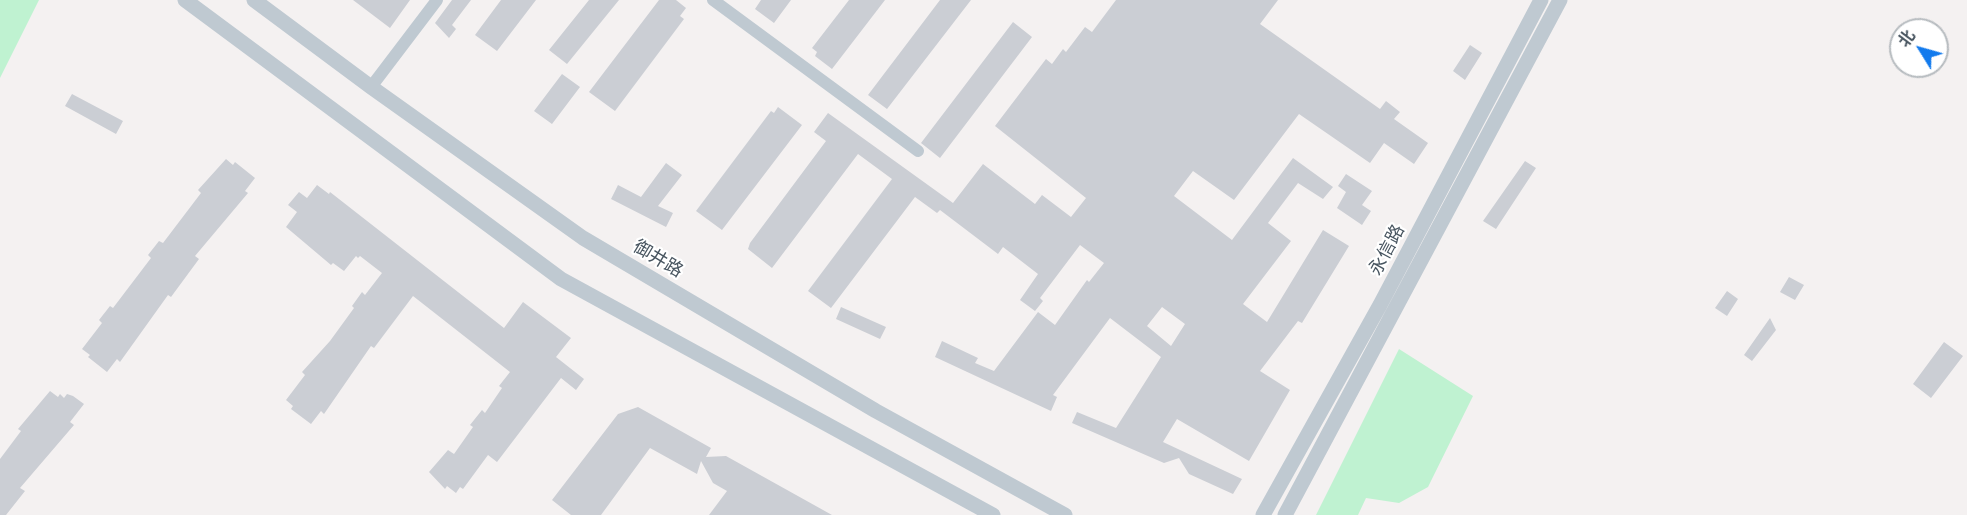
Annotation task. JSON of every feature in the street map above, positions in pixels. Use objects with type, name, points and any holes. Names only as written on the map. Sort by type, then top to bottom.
[{"type":"street","points":[[184,0],[561,279],[993,515]]},
{"type":"street","name":"御井路","points":[[254,0],[371,87],[583,238],[876,411],[1065,515]]},
{"type":"street","points":[[371,87],[437,0]]},
{"type":"street","points":[[713,0],[918,151]]},
{"type":"street","name":"永信路","points":[[1263,515],[1380,305],[1541,0]]},
{"type":"street","name":"永信路","points":[[1288,514],[1560,0]]},
{"type":"green space","points":[[0,0],[39,0],[0,78]]},
{"type":"green space","points":[[1399,349],[1473,396],[1428,487],[1399,503],[1366,498],[1358,515],[1316,515]]},
{"type":"building","points":[[353,0],[410,0],[390,28]]},
{"type":"building","points":[[452,0],[471,0],[452,25],[456,29],[449,38],[435,23]]},
{"type":"building","points":[[501,0],[536,0],[497,51],[475,35]]},
{"type":"building","points":[[589,0],[619,0],[567,64],[549,50]]},
{"type":"building","points":[[659,0],[676,0],[686,8],[680,16],[684,19],[615,111],[589,92]]},
{"type":"building","points":[[761,0],[791,0],[774,23],[755,9]]},
{"type":"building","points":[[849,0],[885,0],[832,69],[815,56],[817,52],[812,48]]},
{"type":"building","points":[[940,0],[971,0],[887,109],[868,95]]},
{"type":"building","points":[[1116,0],[1278,0],[1260,24],[1380,109],[1386,101],[1400,112],[1394,119],[1428,143],[1414,164],[1384,143],[1370,163],[1299,114],[1234,200],[1193,171],[1174,196],[1232,240],[1293,158],[1333,187],[1323,199],[1298,183],[1268,223],[1291,241],[1243,304],[1267,322],[1323,230],[1349,246],[1302,323],[1298,321],[1260,371],[1290,390],[1249,461],[1177,419],[1163,442],[1242,479],[1233,494],[1189,474],[1179,458],[1164,463],[1072,423],[1077,412],[1116,428],[1161,357],[1110,318],[1053,395],[1057,397],[1051,411],[935,357],[942,341],[978,358],[975,363],[994,371],[1038,312],[1055,325],[1087,280],[1089,282],[1104,263],[1080,245],[1040,298],[1043,301],[1035,311],[1020,300],[1038,274],[1003,247],[998,254],[940,210],[937,213],[915,197],[831,308],[808,291],[892,179],[858,154],[772,268],[748,249],[750,243],[826,141],[814,132],[828,113],[953,203],[983,164],[1035,204],[1042,195],[1071,217],[1086,198],[995,126],[1046,59],[1052,64],[1063,49],[1066,52],[1085,27],[1092,32]],"holes":[[[1162,307],[1185,324],[1171,346],[1147,326]]]},
{"type":"building","points":[[1013,22],[1032,37],[940,158],[921,143]]},
{"type":"building","points":[[1470,45],[1482,53],[1465,80],[1453,71]]},
{"type":"building","points":[[562,74],[580,87],[552,124],[534,111]]},
{"type":"building","points":[[72,94],[123,121],[116,134],[65,106]]},
{"type":"building","points":[[778,107],[802,125],[722,230],[696,211],[771,111],[774,113]]},
{"type":"building","points":[[226,159],[233,165],[235,162],[255,178],[245,191],[248,193],[195,256],[199,259],[171,297],[168,295],[120,362],[117,359],[107,372],[88,357],[90,355],[82,349],[102,323],[99,320],[110,306],[113,308],[151,258],[148,255],[159,241],[163,243],[201,193],[198,190]]},
{"type":"building","points":[[1525,161],[1536,168],[1496,229],[1483,221]]},
{"type":"building","points":[[666,163],[682,175],[658,206],[673,213],[666,227],[611,199],[618,185],[641,197]]},
{"type":"building","points":[[1346,174],[1372,191],[1362,205],[1371,211],[1362,225],[1337,208],[1346,192],[1338,186]]},
{"type":"building","points":[[317,185],[329,194],[330,192],[504,328],[523,302],[571,338],[556,357],[584,379],[576,390],[561,378],[497,462],[488,455],[463,489],[460,487],[456,493],[447,486],[445,489],[429,472],[448,450],[454,454],[473,427],[470,425],[482,410],[485,413],[502,388],[499,386],[510,372],[413,296],[374,348],[371,346],[324,414],[321,411],[311,424],[291,409],[293,406],[286,400],[305,375],[302,372],[330,341],[354,308],[352,306],[362,292],[365,295],[382,273],[360,256],[358,258],[356,256],[344,271],[333,263],[331,265],[286,227],[297,212],[288,205],[299,192],[307,198]]},
{"type":"building","points":[[1789,277],[1804,285],[1795,300],[1780,292]]},
{"type":"building","points":[[1727,291],[1738,299],[1727,316],[1715,308]]},
{"type":"building","points":[[841,307],[886,327],[880,339],[836,319]]},
{"type":"building","points":[[1770,318],[1776,330],[1752,361],[1744,355]]},
{"type":"building","points":[[1944,342],[1963,356],[1931,398],[1913,384]]},
{"type":"building","points":[[50,391],[58,397],[60,394],[64,398],[67,394],[73,396],[84,404],[70,422],[74,425],[20,488],[25,491],[6,515],[0,515],[0,459],[21,431],[18,429]]},
{"type":"building","points":[[638,407],[711,448],[706,457],[726,456],[832,515],[709,515],[727,491],[713,483],[701,461],[697,474],[650,448],[601,515],[571,515],[552,500],[618,414]]}]
